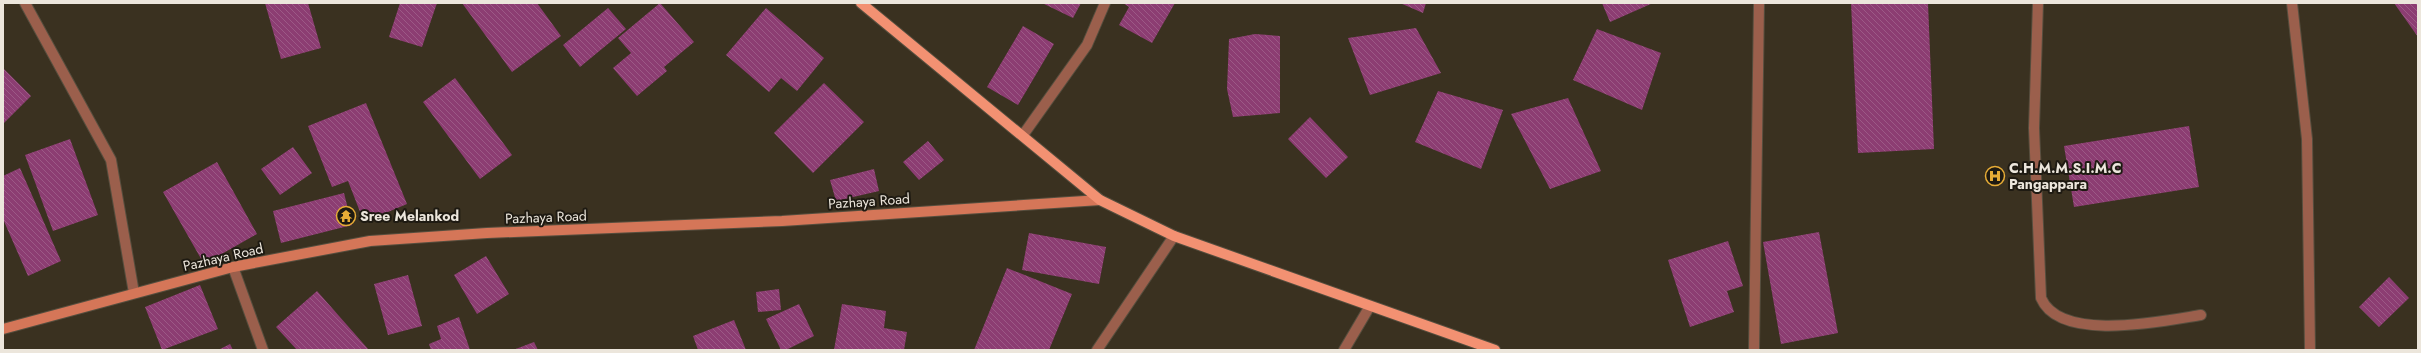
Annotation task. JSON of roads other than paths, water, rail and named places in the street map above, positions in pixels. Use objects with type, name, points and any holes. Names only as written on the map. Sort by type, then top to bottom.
[{"type":"main road","points":[[860,3],[1023,135],[1100,200],[1174,236],[1495,350]]},
{"type":"street","points":[[25,3],[111,160],[134,293]]},
{"type":"street","points":[[1023,135],[1087,44],[1106,3]]},
{"type":"street","points":[[1754,350],[1759,3]]},
{"type":"street","points":[[2038,3],[2034,128],[2041,298],[2044,305],[2054,314],[2078,324],[2140,325],[2201,315]]},
{"type":"street","points":[[2292,3],[2307,139],[2310,350]]},
{"type":"street","name":"Pazhaya Road","points":[[3,329],[232,267],[370,241],[495,233],[782,221],[1100,200]]},
{"type":"street","points":[[1097,350],[1174,236]]},
{"type":"street","points":[[232,267],[263,350]]},
{"type":"street","points":[[1344,350],[1370,306]]},
{"type":"place","name":"C.H.M.M.S.I.M.C Pangappara","points":[[1995,176]]},
{"type":"place","name":"Sree Melankod","points":[[346,216]]}]
